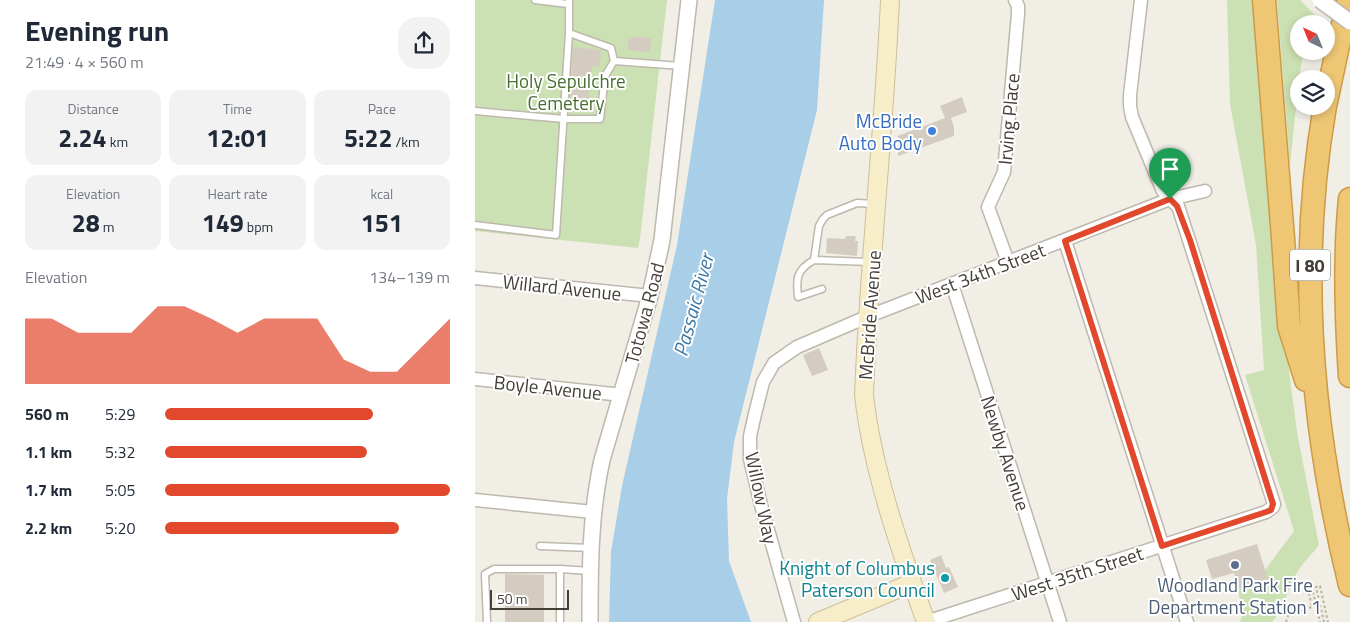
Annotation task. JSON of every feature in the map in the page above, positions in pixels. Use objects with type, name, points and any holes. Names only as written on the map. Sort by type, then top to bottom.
[{"type":"highway","points":[[1264,0],[1289,326],[1318,419]]},
{"type":"highway","points":[[1333,70],[1349,0]]},
{"type":"highway","name":"I 80","points":[[1324,115],[1315,182],[1311,255],[1311,327],[1318,419],[1325,469],[1350,584]]},
{"type":"highway","name":"I 80","points":[[1350,199],[1346,294],[1350,376]]},
{"type":"main road","name":"McBride Avenue","points":[[890,0],[887,78],[876,204],[864,395],[866,418],[885,496],[926,622]]},
{"type":"main road","points":[[819,622],[912,583]]},
{"type":"street","name":"Totowa Road","points":[[590,622],[593,512],[602,460],[650,296],[662,240],[689,0]]},
{"type":"street","name":"Irving Place","points":[[1008,262],[988,207],[1004,172],[1018,14],[1018,6],[1015,0]]},
{"type":"street","points":[[1141,0],[1130,106],[1162,189],[1170,199]]},
{"type":"street","points":[[1320,0],[1350,22]]},
{"type":"street","name":"West 34th Street","points":[[869,316],[1170,199],[1205,191]]},
{"type":"street","name":"West 35th Street","points":[[926,622],[1271,510],[1273,504],[1190,240],[1177,206],[1170,199]]},
{"type":"street","points":[[1065,241],[1187,622]]},
{"type":"street","name":"Willard Avenue","points":[[475,278],[650,296]]},
{"type":"street","name":"Newby Avenue","points":[[951,284],[1060,622]]},
{"type":"street","name":"Willow Way","points":[[794,622],[761,505],[750,458],[750,436],[755,414],[767,373],[783,355],[797,347],[869,316]]},
{"type":"street","name":"Boyle Avenue","points":[[475,379],[622,395]]},
{"type":"street","points":[[475,500],[593,512]]},
{"type":"lane","points":[[475,225],[555,235],[569,33],[568,2],[535,0]]},
{"type":"lane","points":[[475,111],[564,119],[600,119],[605,76],[614,61],[611,48],[569,33]]},
{"type":"lane","points":[[614,61],[683,66]]},
{"type":"lane","points":[[814,260],[819,226],[827,215],[857,202],[876,204]]},
{"type":"lane","points":[[822,289],[798,297],[796,280],[803,269],[814,260],[872,262]]},
{"type":"lane","points":[[540,546],[591,548]]},
{"type":"lane","points":[[487,622],[485,574],[494,569],[590,571]]},
{"type":"lane","points":[[561,569],[561,622]]},
{"type":"path","points":[[1324,622],[1316,587],[1320,586],[1328,622]]},
{"type":"path","points":[[1287,622],[1289,613],[1312,607],[1308,589],[1312,588],[1320,622]]},
{"type":"green space","name":"Holy Sepulchre Cemetery","points":[[475,0],[667,0],[638,248],[475,231]]},
{"type":"green space","points":[[1227,0],[1256,0],[1281,308],[1297,432],[1319,545],[1297,572],[1282,606],[1272,622],[1240,622],[1242,616],[1238,588],[1265,570],[1294,531],[1245,375],[1264,370],[1256,245],[1230,104]]},
{"type":"green space","points":[[1277,0],[1300,0],[1315,15],[1290,15],[1290,60],[1302,60],[1300,70],[1290,70],[1290,115],[1295,115],[1290,165]]},
{"type":"water","name":"Passaic River","points":[[715,0],[824,0],[817,110],[734,442],[727,499],[729,561],[751,622],[609,622],[611,552],[622,486],[677,245]]},
{"type":"building","points":[[632,37],[651,38],[650,52],[628,50],[628,39],[632,39]]},
{"type":"building","points":[[573,47],[601,50],[600,67],[592,66],[588,107],[570,106]]},
{"type":"building","name":"McBride Auto Body","points":[[962,97],[967,112],[951,118],[954,136],[898,156],[898,136],[945,118],[940,106]]},
{"type":"building","points":[[846,236],[856,236],[855,241],[858,241],[857,256],[826,253],[827,238],[845,239]]},
{"type":"building","points":[[819,348],[828,370],[812,376],[803,355]]},
{"type":"building","name":"Woodland Park Fire Department Station 1","points":[[1257,544],[1268,579],[1238,588],[1234,573],[1212,579],[1206,560]]},
{"type":"building","name":"Knight of Columbus Paterson Council","points":[[941,555],[946,568],[949,567],[958,587],[944,593],[930,560]]},
{"type":"building","points":[[505,574],[544,575],[544,622],[505,622]]},
{"type":"place","name":"McBride Auto Body","points":[[932,131]]},
{"type":"place","name":"Woodland Park Fire Department Station 1","points":[[1235,565]]},
{"type":"place","name":"Knight of Columbus Paterson Council","points":[[945,578]]},
{"type":"route","points":[[1170,199],[1176,203],[1190,240],[1273,507],[1266,512],[1162,546],[1065,241],[1170,199]]}]
